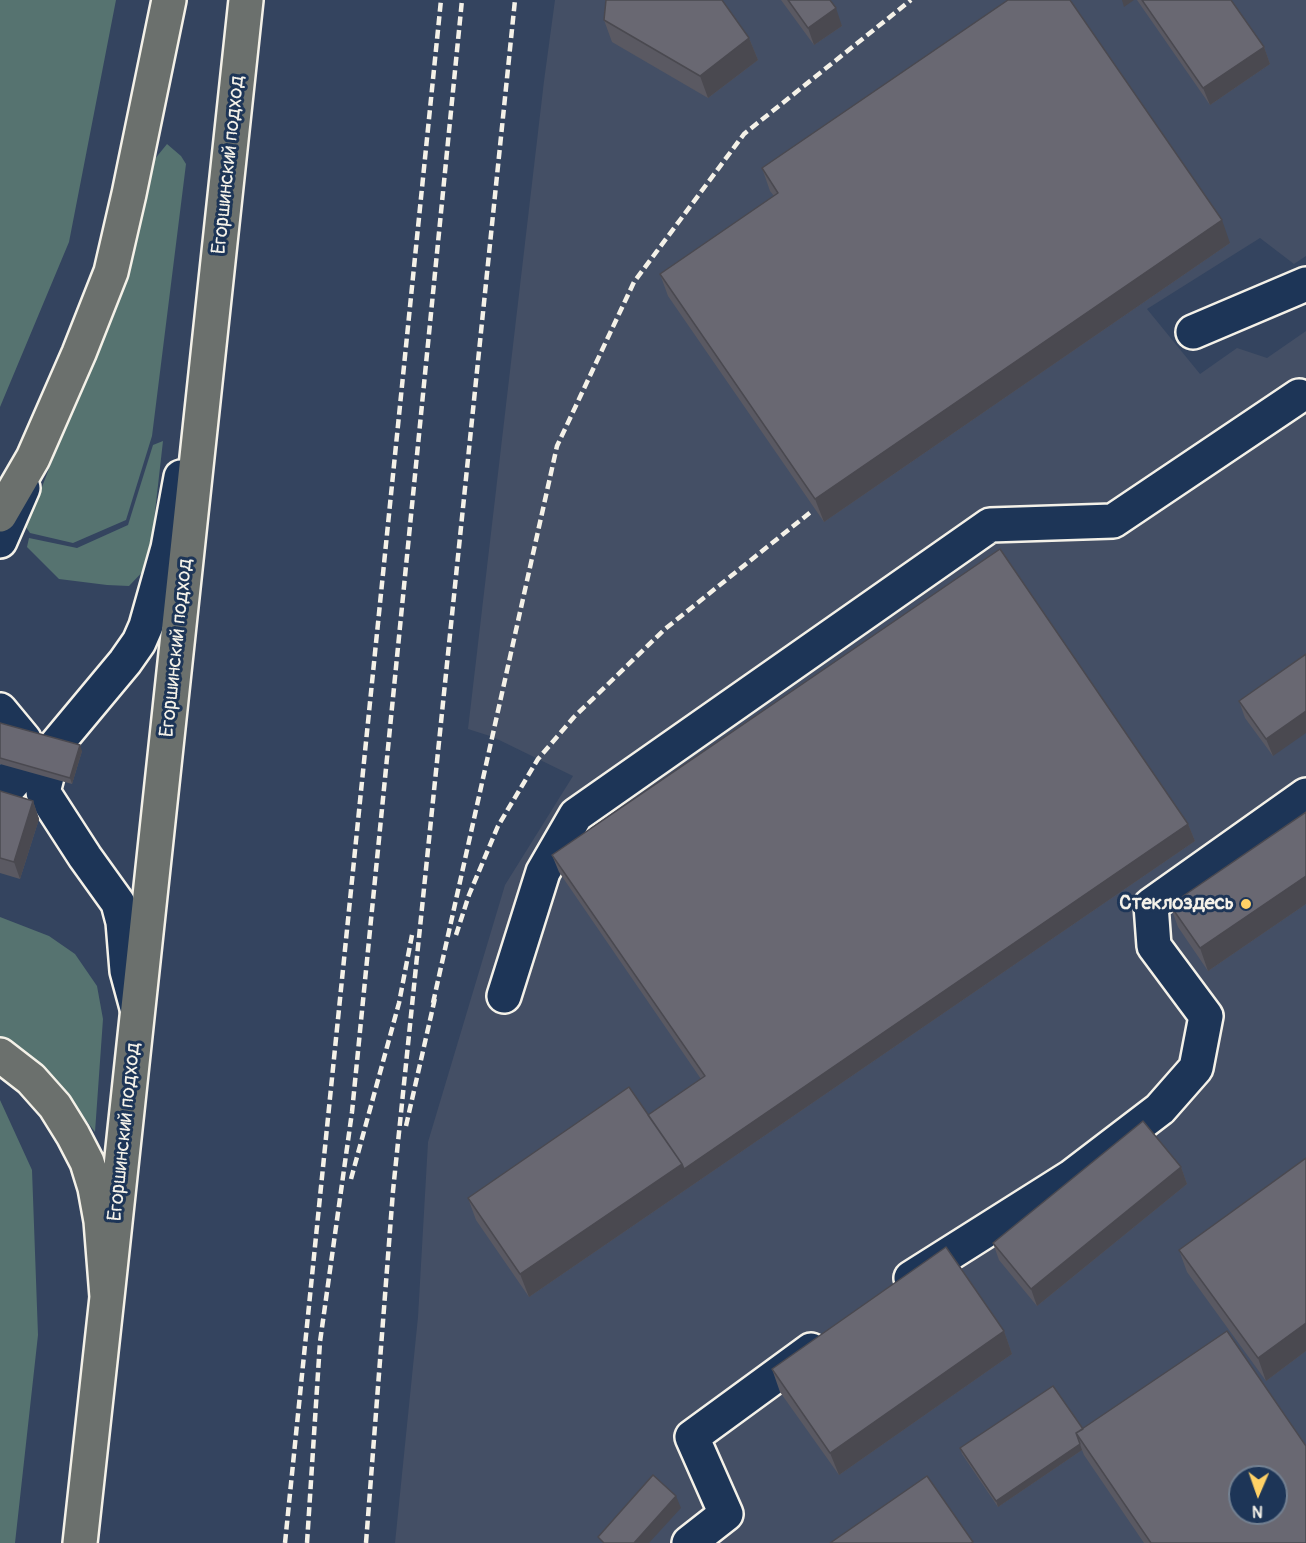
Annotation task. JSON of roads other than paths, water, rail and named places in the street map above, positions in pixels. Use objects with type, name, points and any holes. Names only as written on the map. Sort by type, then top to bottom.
[{"type":"main road","points":[[0,515],[33,458],[79,353],[111,272],[169,0]]},
{"type":"main road","name":"Егоршинский подход","points":[[107,1297],[246,0]]},
{"type":"main road","points":[[0,1055],[31,1079],[55,1106],[73,1135],[87,1162],[101,1221],[107,1297],[80,1543]]},
{"type":"lane","points":[[1193,332],[1306,284]]},
{"type":"lane","points":[[138,1010],[124,956],[123,922],[118,903],[43,792],[56,746],[125,662],[139,642],[152,609],[168,549],[191,411],[214,308]]},
{"type":"lane","points":[[504,996],[543,872],[576,815],[990,525],[1113,521],[1304,399]]},
{"type":"lane","points":[[0,541],[20,498],[33,458]]},
{"type":"lane","points":[[0,710],[24,739],[12,784],[0,785]]},
{"type":"lane","points":[[882,1298],[1071,1177],[1160,1109],[1196,1068],[1206,1016],[1154,946],[1151,905],[1306,795]]},
{"type":"lane","points":[[689,1543],[726,1514],[692,1437],[835,1333]]},
{"type":"railway","points":[[285,1543],[441,0]]},
{"type":"railway","points":[[307,1543],[320,1342],[352,1112],[462,0]]},
{"type":"railway","points":[[366,1543],[393,1191],[515,0]]},
{"type":"railway","points":[[433,1003],[557,446],[634,282],[744,134],[911,0]]},
{"type":"railway","points":[[456,935],[469,895],[498,826],[538,759],[574,717],[665,629],[812,511]]},
{"type":"railway","points":[[351,1179],[399,1003],[412,935]]},
{"type":"railway","points":[[406,1126],[435,998]]},
{"type":"place","name":"Стеклоздесь","points":[[1246,904]]}]
